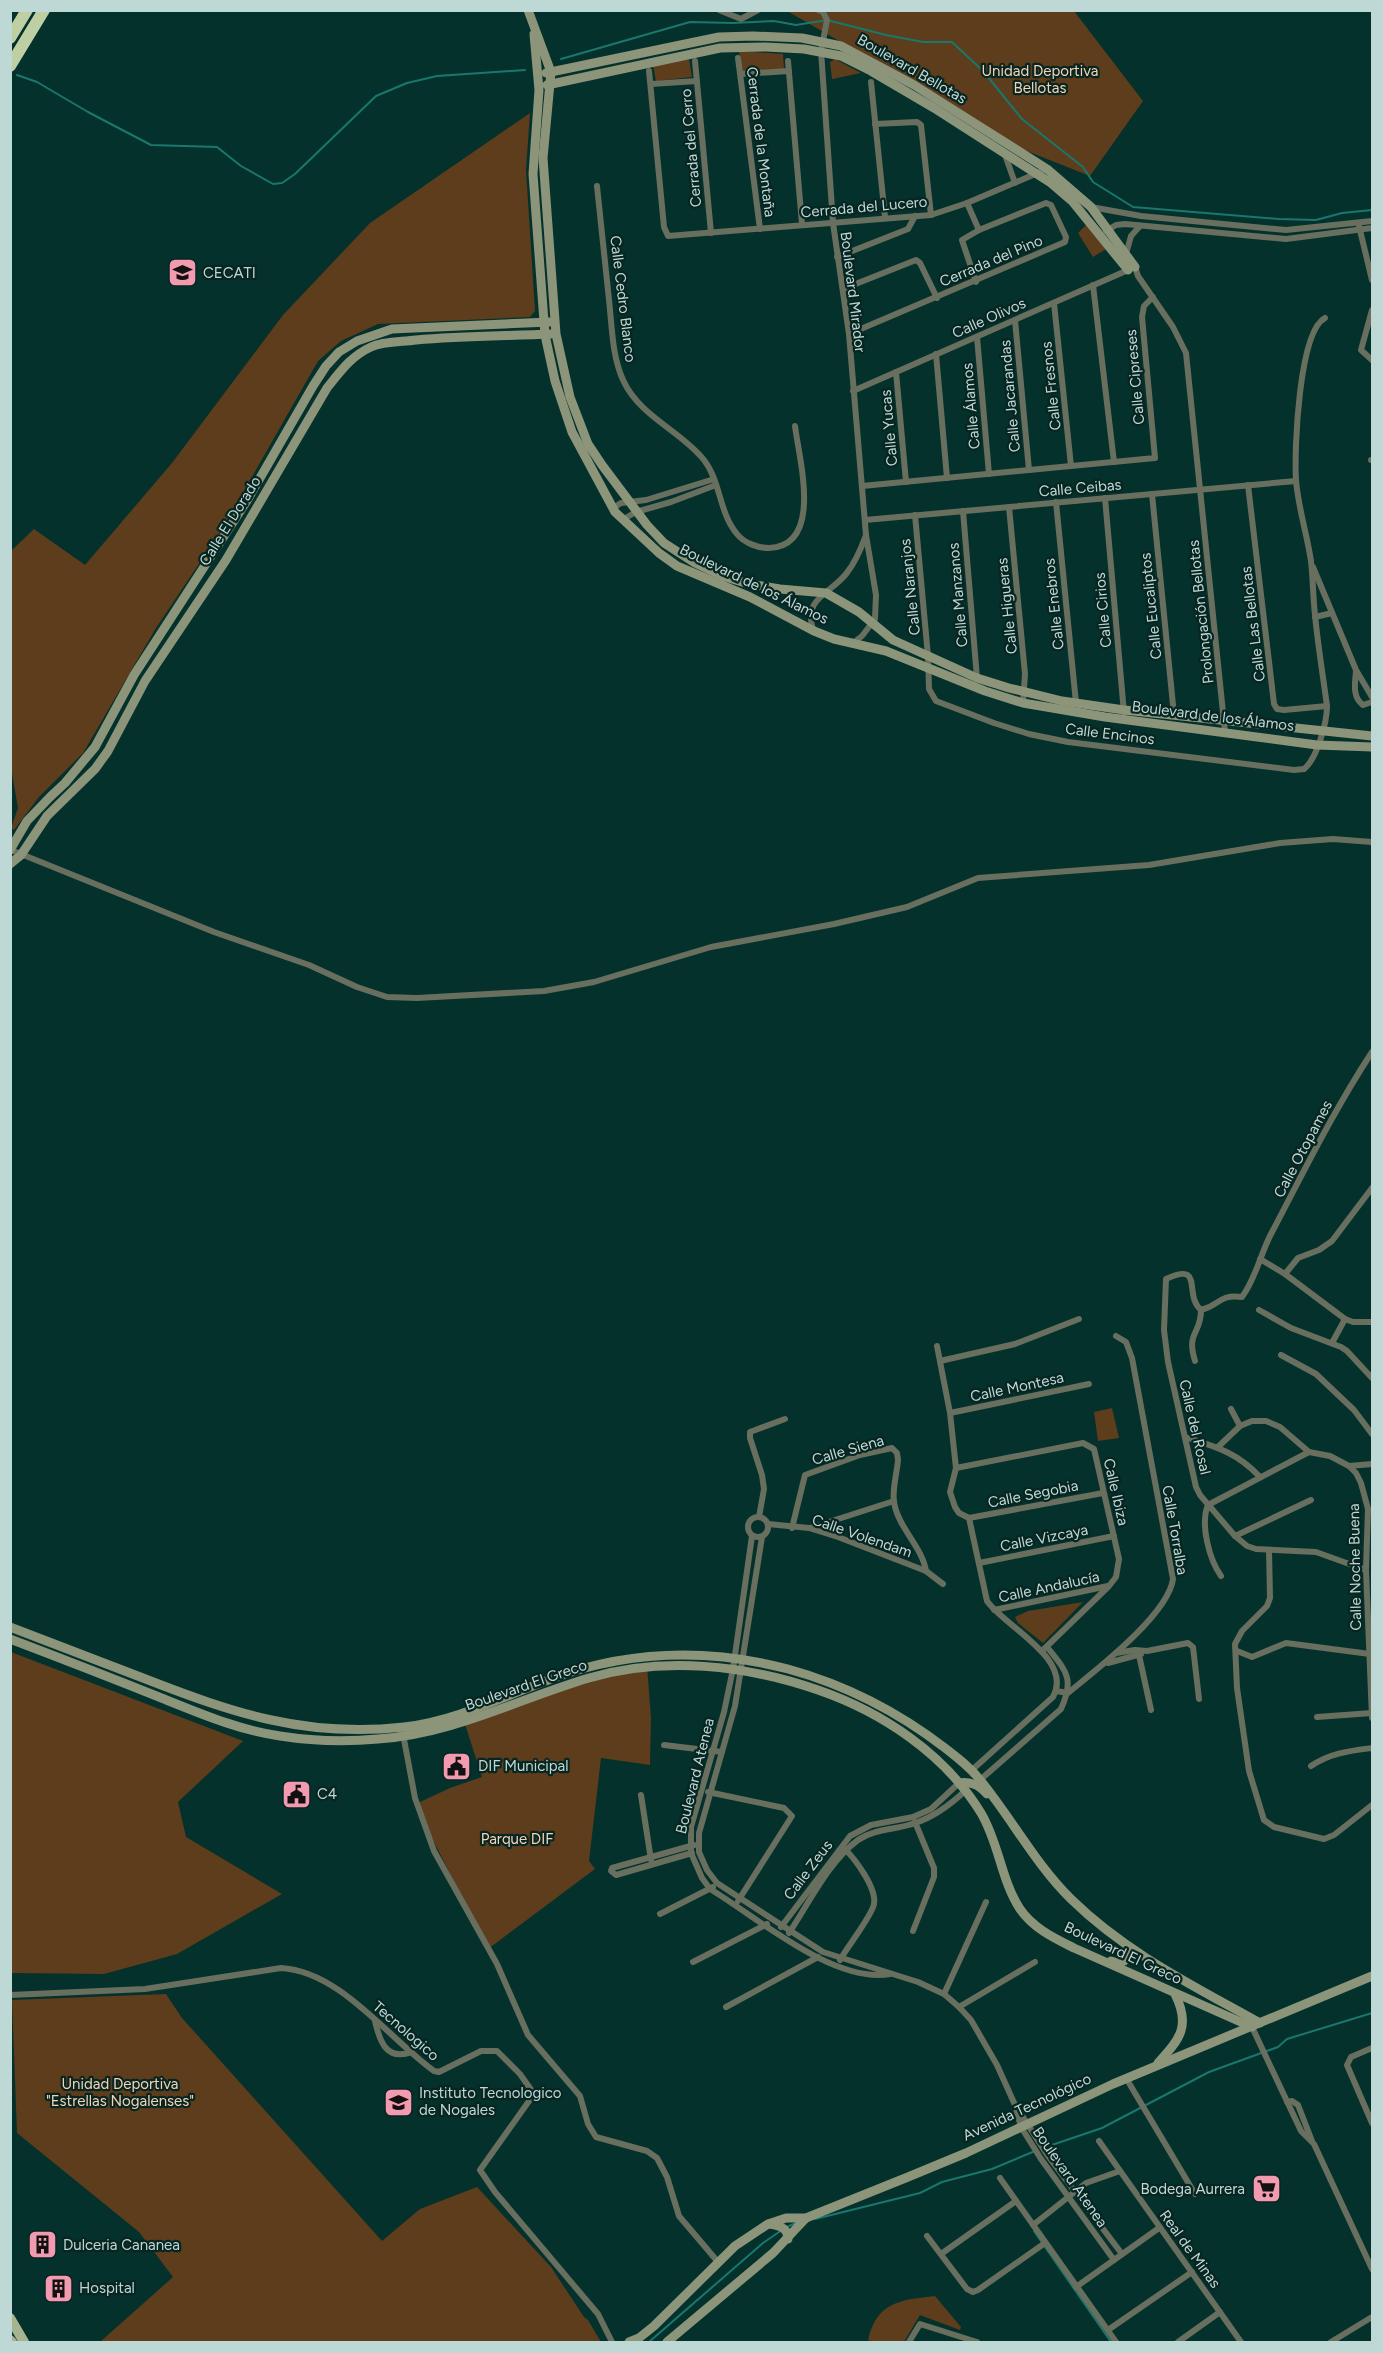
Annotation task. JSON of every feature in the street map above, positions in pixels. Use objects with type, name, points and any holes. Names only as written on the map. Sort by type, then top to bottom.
[{"type":"highway","points":[[10,38],[27,10]]},
{"type":"highway","points":[[10,66],[44,10]]},
{"type":"main road","points":[[10,2318],[24,2343]]},
{"type":"street","points":[[528,10],[534,31],[547,56],[551,72]]},
{"type":"street","points":[[719,10],[741,19],[758,10]]},
{"type":"street","name":"Boulevard Mirador","points":[[818,10],[823,12],[828,20],[821,51],[833,223],[849,334],[866,535],[876,595],[876,614],[872,624]]},
{"type":"street","name":"Boulevard de los Álamos","points":[[534,31],[538,86],[533,174],[545,335],[555,381],[572,432],[613,508],[622,520],[668,560],[767,605],[814,631],[886,651],[985,691],[1023,703],[1125,715],[1317,745],[1372,747]]},
{"type":"street","points":[[735,36],[737,47]]},
{"type":"street","name":"Boulevard Bellotas","points":[[538,86],[647,62],[692,43],[735,36],[774,36],[823,41],[842,46],[871,61],[936,104],[1072,201],[1126,255],[1134,271]]},
{"type":"street","name":"Cerrada del Cerro","points":[[692,43],[711,233]]},
{"type":"street","name":"Boulevard Bellotas","points":[[538,74],[694,57],[737,47],[821,51],[841,56],[936,104],[1047,169],[1091,207],[1105,232],[1153,297],[1181,341],[1186,353],[1201,489]]},
{"type":"street","name":"Cerrada de la Montaña","points":[[738,58],[760,228]]},
{"type":"street","name":"Cerrada de la Montaña","points":[[788,61],[802,224]]},
{"type":"street","points":[[871,61],[871,71]]},
{"type":"street","points":[[647,62],[651,84],[697,81]]},
{"type":"street","points":[[741,74],[789,71]]},
{"type":"street","name":"Boulevard de los Álamos","points":[[551,72],[543,158],[556,334],[567,387],[588,444],[636,512],[664,543],[680,555],[722,576],[748,584],[826,593],[859,612],[893,640],[977,678],[1026,693],[1125,715],[1174,715],[1372,736]]},
{"type":"street","points":[[871,82],[885,217]]},
{"type":"street","name":"Cerrada del Lucero","points":[[651,84],[664,227],[668,236],[931,215],[967,203],[1047,169]]},
{"type":"street","points":[[876,124],[917,122],[921,125],[931,215]]},
{"type":"street","points":[[1004,152],[1015,183]]},
{"type":"street","name":"Calle Cedro Blanco","points":[[597,186],[613,334],[619,369],[624,381],[631,394],[652,417],[694,449],[705,462],[715,482],[729,524],[738,537],[760,547],[772,548],[784,544],[800,529],[806,509],[795,426]]},
{"type":"street","points":[[967,203],[979,230]]},
{"type":"street","name":"Cerrada del Pino","points":[[849,334],[976,282],[1065,242],[1067,239],[1051,205],[1048,203],[979,230],[961,242],[976,282]]},
{"type":"street","points":[[1091,207],[1141,216],[1270,229],[1308,229],[1372,221]]},
{"type":"street","points":[[837,257],[900,233],[912,225],[915,216]]},
{"type":"street","points":[[1358,222],[1372,280]]},
{"type":"street","points":[[1105,232],[1120,224],[1303,238],[1372,228]]},
{"type":"street","points":[[1126,255],[1131,236],[1140,226]]},
{"type":"street","points":[[1269,237],[1270,229]]},
{"type":"street","points":[[843,289],[916,260],[920,262],[937,298]]},
{"type":"street","name":"Calle Olivos","points":[[853,391],[1093,285],[1134,271]]},
{"type":"street","points":[[862,486],[1114,462],[1093,285]]},
{"type":"street","name":"Calle Cipreses","points":[[1114,462],[1155,458],[1142,317],[1144,306],[1153,297]]},
{"type":"street","name":"Calle Fresnos","points":[[1054,303],[1071,466]]},
{"type":"street","points":[[1372,313],[1361,350],[1372,360]]},
{"type":"street","points":[[1317,745],[1326,719],[1327,706],[1315,617],[1311,561],[1296,481],[1296,431],[1302,380],[1316,326],[1325,318]]},
{"type":"street","name":"Calle Jacarandas","points":[[1016,320],[1029,470]]},
{"type":"street","name":"Calle El Dorado","points":[[10,850],[27,821],[65,783],[95,747],[134,675],[248,499],[313,386],[326,366],[339,352],[357,340],[392,329],[556,322]]},
{"type":"street","name":"Calle El Dorado","points":[[10,864],[21,855],[47,816],[95,769],[108,751],[145,681],[226,560],[327,388],[343,367],[357,355],[373,346],[388,343],[556,334]]},
{"type":"street","name":"Calle Álamos","points":[[977,337],[989,474]]},
{"type":"street","points":[[936,354],[947,478]]},
{"type":"street","name":"Calle Yucas","points":[[896,372],[906,482]]},
{"type":"street","name":"Calle Ceibas","points":[[865,520],[1296,481]]},
{"type":"street","points":[[613,508],[621,503],[646,500],[715,482]]},
{"type":"street","points":[[622,520],[636,512],[677,500],[715,482]]},
{"type":"street","name":"Calle Las Bellotas","points":[[1248,485],[1274,704],[1277,709],[1284,710],[1327,706]]},
{"type":"street","name":"Prolongación Bellotas","points":[[1201,489],[1225,732]]},
{"type":"street","points":[[674,491],[677,500]]},
{"type":"street","name":"Calle Eucaliptos","points":[[1152,494],[1174,715]]},
{"type":"street","name":"Calle Cirios","points":[[1105,498],[1125,715]]},
{"type":"street","name":"Calle Enebros","points":[[1056,502],[1076,703]]},
{"type":"street","name":"Calle Higueras","points":[[1009,507],[1026,693],[1023,703]]},
{"type":"street","name":"Calle Manzanos","points":[[963,511],[977,678]]},
{"type":"street","name":"Calle Naranjos","points":[[915,515],[928,656]]},
{"type":"street","name":"Boulevard Mirador","points":[[814,631],[810,612],[814,603],[850,569],[866,535]]},
{"type":"street","points":[[1311,561],[1356,670],[1372,697]]},
{"type":"street","points":[[1315,617],[1332,613]]},
{"type":"street","points":[[852,643],[862,636],[872,624]]},
{"type":"street","name":"Calle Encinos","points":[[928,656],[931,694],[941,704],[1029,734],[1068,742],[1300,770],[1308,766],[1317,745]]},
{"type":"street","points":[[1356,670],[1357,700],[1363,705],[1372,702]]},
{"type":"street","points":[[134,675],[145,681]]},
{"type":"street","points":[[10,850],[214,932],[309,965],[357,987],[387,997],[417,999],[544,991],[594,982],[711,947],[834,924],[907,907],[978,878],[1149,865],[1280,843],[1333,839],[1372,842]]},
{"type":"street","name":"Calle Otopames","points":[[1201,1310],[1210,1308],[1222,1298],[1242,1297],[1254,1280],[1260,1259],[1346,1092],[1372,1052]]},
{"type":"street","points":[[1285,1274],[1298,1258],[1319,1250],[1332,1241],[1372,1188]]},
{"type":"street","points":[[1260,1259],[1285,1274],[1345,1319],[1372,1322]]},
{"type":"street","name":"Calle del Rosal","points":[[1201,1310],[1196,1306],[1190,1278],[1185,1273],[1179,1273],[1166,1279],[1164,1330],[1166,1352],[1196,1487],[1208,1505],[1235,1536],[1247,1546],[1256,1549],[1316,1552],[1366,1570]]},
{"type":"street","points":[[1195,1361],[1190,1346],[1192,1337],[1201,1322],[1201,1310]]},
{"type":"street","points":[[1259,1310],[1291,1328],[1347,1351],[1372,1378]]},
{"type":"street","points":[[940,1361],[1015,1344],[1079,1319]]},
{"type":"street","points":[[1332,1343],[1345,1319]]},
{"type":"street","name":"Calle Torralba","points":[[980,1780],[1061,1709],[1068,1693],[1116,1653],[1162,1604],[1172,1588],[1173,1580],[1132,1358],[1126,1342],[1116,1336]]},
{"type":"street","points":[[937,1346],[950,1413],[956,1468],[951,1481],[952,1500],[959,1513],[969,1518],[987,1601],[994,1611],[1044,1649],[1065,1670],[1069,1685],[1068,1693],[1056,1691]]},
{"type":"street","points":[[1281,1355],[1316,1374],[1354,1410],[1372,1434]]},
{"type":"street","name":"Calle Montesa","points":[[950,1413],[1089,1384]]},
{"type":"street","points":[[1231,1409],[1240,1426]]},
{"type":"street","points":[[759,1517],[764,1489],[750,1432],[786,1419]]},
{"type":"street","points":[[1218,1447],[1240,1426],[1252,1421],[1266,1421],[1280,1427],[1309,1452],[1330,1456],[1349,1466],[1372,1464]]},
{"type":"street","points":[[1185,1437],[1218,1447],[1244,1460],[1259,1476]]},
{"type":"street","name":"Calle Ibiza","points":[[956,1468],[1085,1443],[1094,1449],[1119,1559],[1119,1570],[1109,1586],[1044,1649]]},
{"type":"street","name":"Calle Siena","points":[[792,1528],[805,1475],[860,1455],[891,1448],[897,1453],[898,1460],[894,1501],[910,1538],[923,1557],[926,1571]]},
{"type":"street","points":[[1221,1576],[1212,1558],[1207,1533],[1205,1514],[1208,1505],[1259,1476],[1309,1452]]},
{"type":"street","name":"Calle Noche Buena","points":[[1349,1466],[1361,1483],[1368,1509],[1366,1570],[1372,1718]]},
{"type":"street","name":"Calle Segobia","points":[[969,1518],[1103,1493]]},
{"type":"street","points":[[1235,1536],[1311,1500]]},
{"type":"street","points":[[809,1528],[894,1501]]},
{"type":"street","points":[[759,1517],[768,1524],[766,1532],[762,1537],[752,1536],[748,1530],[748,1524],[751,1519],[759,1517]]},
{"type":"street","name":"Calle Volendam","points":[[768,1524],[809,1528],[926,1571],[943,1584]]},
{"type":"street","name":"Boulevard Atenea","points":[[752,1536],[734,1657],[737,1670],[722,1752],[694,1849],[717,1883],[737,1901],[765,1925],[817,1959],[837,1966],[873,1974],[890,1974],[918,1982],[944,1994],[959,2007],[971,2020],[997,2065],[1034,2148],[1114,2260]]},
{"type":"street","name":"Calle Vizcaya","points":[[979,1563],[1114,1536]]},
{"type":"street","name":"Boulevard Atenea","points":[[762,1537],[744,1659],[737,1670],[691,1827],[702,1878],[710,1889],[773,1919],[823,1952],[840,1959],[882,1969],[890,1974]]},
{"type":"street","points":[[1269,1550],[1270,1598],[1267,1606],[1237,1638],[1235,1644],[1237,1688],[1249,1771],[1264,1820],[1274,1827],[1324,1839],[1342,1829],[1372,1805]]},
{"type":"street","points":[[749,1555],[759,1556]]},
{"type":"street","points":[[746,1571],[756,1572]]},
{"type":"street","name":"Calle Andalucía","points":[[994,1611],[1109,1586]]},
{"type":"street","points":[[740,1605],[750,1607]]},
{"type":"street","name":"Boulevard El Greco","points":[[10,1627],[218,1707],[274,1722],[314,1729],[403,1732],[456,1717],[591,1665],[640,1656],[734,1657],[832,1683],[898,1715],[972,1770],[1011,1820],[1045,1870],[1070,1898],[1127,1947],[1256,2025]]},
{"type":"street","name":"Boulevard El Greco","points":[[10,1639],[224,1723],[250,1730],[306,1739],[340,1740],[464,1723],[592,1677],[670,1666],[737,1670],[817,1690],[882,1719],[918,1745],[964,1785],[992,1836],[1008,1885],[1021,1909],[1033,1923],[1050,1936],[1171,1993],[1256,2025]]},
{"type":"street","points":[[44,1652],[48,1642]]},
{"type":"street","points":[[1104,1664],[1187,1642],[1192,1645],[1199,1699]]},
{"type":"street","points":[[1237,1651],[1252,1657],[1286,1643],[1370,1654]]},
{"type":"street","points":[[972,1770],[1053,1697],[1058,1681],[1044,1649]]},
{"type":"street","points":[[1116,1653],[1147,1651]]},
{"type":"street","points":[[1139,1654],[1151,1710]]},
{"type":"street","points":[[1317,1716],[1372,1713]]},
{"type":"street","points":[[403,1732],[421,1820],[454,1889],[497,1964],[528,2035],[580,2096],[588,2124],[596,2137],[647,2151],[657,2158],[667,2177],[679,2216],[718,2262]]},
{"type":"street","points":[[664,1745],[722,1752]]},
{"type":"street","points":[[1311,1766],[1323,1757],[1339,1752],[1372,1748]]},
{"type":"street","points":[[951,1753],[964,1785],[981,1788],[1011,1820]]},
{"type":"street","name":"Calle Zeus","points":[[777,1933],[810,1886],[861,1829],[914,1820],[964,1785]]},
{"type":"street","points":[[702,1791],[784,1808],[792,1816],[737,1901]]},
{"type":"street","points":[[641,1795],[651,1860]]},
{"type":"street","points":[[913,1931],[934,1877],[934,1868],[914,1820]]},
{"type":"street","points":[[837,1966],[874,1903],[872,1891],[862,1872],[844,1848]]},
{"type":"street","name":"Calle Zeus","points":[[786,1938],[844,1848]]},
{"type":"street","points":[[651,1860],[616,1875],[611,1871],[612,1868],[694,1849]]},
{"type":"street","points":[[660,1914],[710,1889],[717,1883]]},
{"type":"street","points":[[810,1886],[817,1891]]},
{"type":"street","points":[[944,1994],[986,1902]]},
{"type":"street","points":[[693,1962],[773,1919]]},
{"type":"street","points":[[1090,1955],[1096,1954],[1121,1963],[1128,1956],[1127,1947]]},
{"type":"street","points":[[726,2007],[817,1959],[823,1952]]},
{"type":"street","points":[[959,2007],[1035,1962]]},
{"type":"street","name":"Tecnologico","points":[[10,1995],[145,1989],[292,1968],[304,1970],[330,1984],[392,2032],[437,2072],[481,2051],[492,2049],[502,2054],[534,2094],[480,2170],[495,2192],[598,2314],[612,2343]]},
{"type":"street","points":[[1156,2066],[1181,2034],[1184,2016],[1171,1993],[1177,1977]]},
{"type":"street","name":"Avenida Tecnológico","points":[[629,2343],[654,2326],[735,2246],[768,2224],[786,2218],[806,2217],[966,2152],[1126,2078],[1372,1977]]},
{"type":"street","points":[[375,2021],[382,2042],[389,2052],[402,2056],[412,2052]]},
{"type":"street","points":[[1256,2025],[1262,2046],[1287,2102],[1301,2131],[1314,2144],[1372,2270]]},
{"type":"street","points":[[1372,2048],[1347,2060],[1348,2073],[1372,2123]]},
{"type":"street","points":[[1126,2078],[1195,2194]]},
{"type":"street","points":[[1365,2107],[1372,2104]]},
{"type":"street","name":"Boulevard Atenea","points":[[1024,2125],[1122,2254]]},
{"type":"street","name":"Real de Minas","points":[[1099,2141],[1241,2343]]},
{"type":"street","points":[[1033,2225],[1074,2190],[1090,2181],[1120,2171]]},
{"type":"street","points":[[1000,2178],[1116,2343]]},
{"type":"street","points":[[941,2254],[1016,2201]]},
{"type":"street","name":"Avenida Tecnológico","points":[[667,2343],[788,2239],[806,2217]]},
{"type":"street","points":[[768,2224],[784,2229],[788,2239]]},
{"type":"street","points":[[1076,2287],[1159,2228]]},
{"type":"street","points":[[927,2236],[967,2289],[976,2291],[1045,2243]]},
{"type":"street","points":[[1108,2330],[1192,2272]]},
{"type":"street","points":[[1178,2343],[1220,2312]]},
{"type":"street","points":[[1331,2343],[1372,2317]]},
{"type":"street","points":[[909,2343],[920,2324],[961,2340],[977,2343]]},
{"type":"green space","name":"Unidad Deportiva Bellotas","points":[[787,11],[1074,11],[1143,101],[1090,176],[1014,146],[914,84]]},
{"type":"green space","points":[[739,51],[783,54],[784,69],[741,72]]},
{"type":"green space","points":[[689,59],[692,77],[656,81],[653,65]]},
{"type":"green space","points":[[835,59],[861,73],[832,79],[830,62]]},
{"type":"green space","points":[[530,113],[526,170],[535,311],[530,317],[378,324],[341,341],[318,361],[221,531],[156,628],[83,753],[39,797],[14,830],[11,828],[18,808],[10,762],[11,551],[34,529],[85,565],[172,463],[283,315],[370,223]]},
{"type":"green space","points":[[1086,225],[1106,249],[1093,257],[1078,233]]},
{"type":"green space","points":[[1112,1408],[1119,1438],[1098,1441],[1094,1412]]},
{"type":"green space","points":[[1083,1602],[1043,1643],[1018,1623],[1015,1617],[1028,1611]]},
{"type":"green space","points":[[11,1652],[243,1741],[178,1802],[186,1837],[282,1894],[177,1954],[104,1974],[11,1973]]},
{"type":"green space","name":"Parque DIF","points":[[647,1665],[651,1718],[650,1765],[601,1758],[589,1861],[595,1869],[488,1949],[422,1818],[420,1802],[482,1777],[463,1718]]},
{"type":"green space","name":"Unidad Deportiva \"Estrellas Nogalenses\"","points":[[166,1994],[182,2018],[382,2241],[420,2209],[477,2187],[551,2267],[601,2342],[100,2342],[173,2277],[139,2232],[17,2133],[12,2000]]},
{"type":"green space","points":[[935,2296],[961,2327],[960,2330],[920,2315],[904,2342],[868,2340],[877,2317],[884,2310],[901,2301]]},
{"type":"waterway","points":[[561,59],[690,22],[774,21],[796,25],[827,20],[923,42],[952,42],[983,71],[1022,119],[1083,167],[1093,182],[1133,207],[1316,220],[1342,213],[1372,210]]},
{"type":"waterway","points":[[17,75],[37,82],[151,145],[217,147],[241,166],[273,184],[282,183],[295,174],[376,96],[407,83],[437,76],[525,70]]},
{"type":"waterway","points":[[1043,2148],[1102,2128],[1209,2072],[1278,2047],[1287,2039],[1372,2013]]},
{"type":"waterway","points":[[815,2219],[920,2193],[942,2182],[992,2169],[1035,2151]]},
{"type":"waterway","points":[[787,2227],[798,2222]]},
{"type":"waterway","points":[[649,2342],[763,2243],[782,2230]]},
{"type":"waterway","points":[[1034,2231],[1111,2342]]},
{"type":"place","name":"CECATI","points":[[182,273]]},
{"type":"place","name":"DIF Municipal","points":[[457,1766]]},
{"type":"place","name":"C4","points":[[296,1794]]},
{"type":"place","name":"Instituto Tecnologico de Nogales","points":[[398,2102]]},
{"type":"place","name":"Bodega Aurrera","points":[[1266,2189]]},
{"type":"place","name":"Dulceria Cananea","points":[[42,2245]]},
{"type":"place","name":"Hospital","points":[[58,2288]]}]
